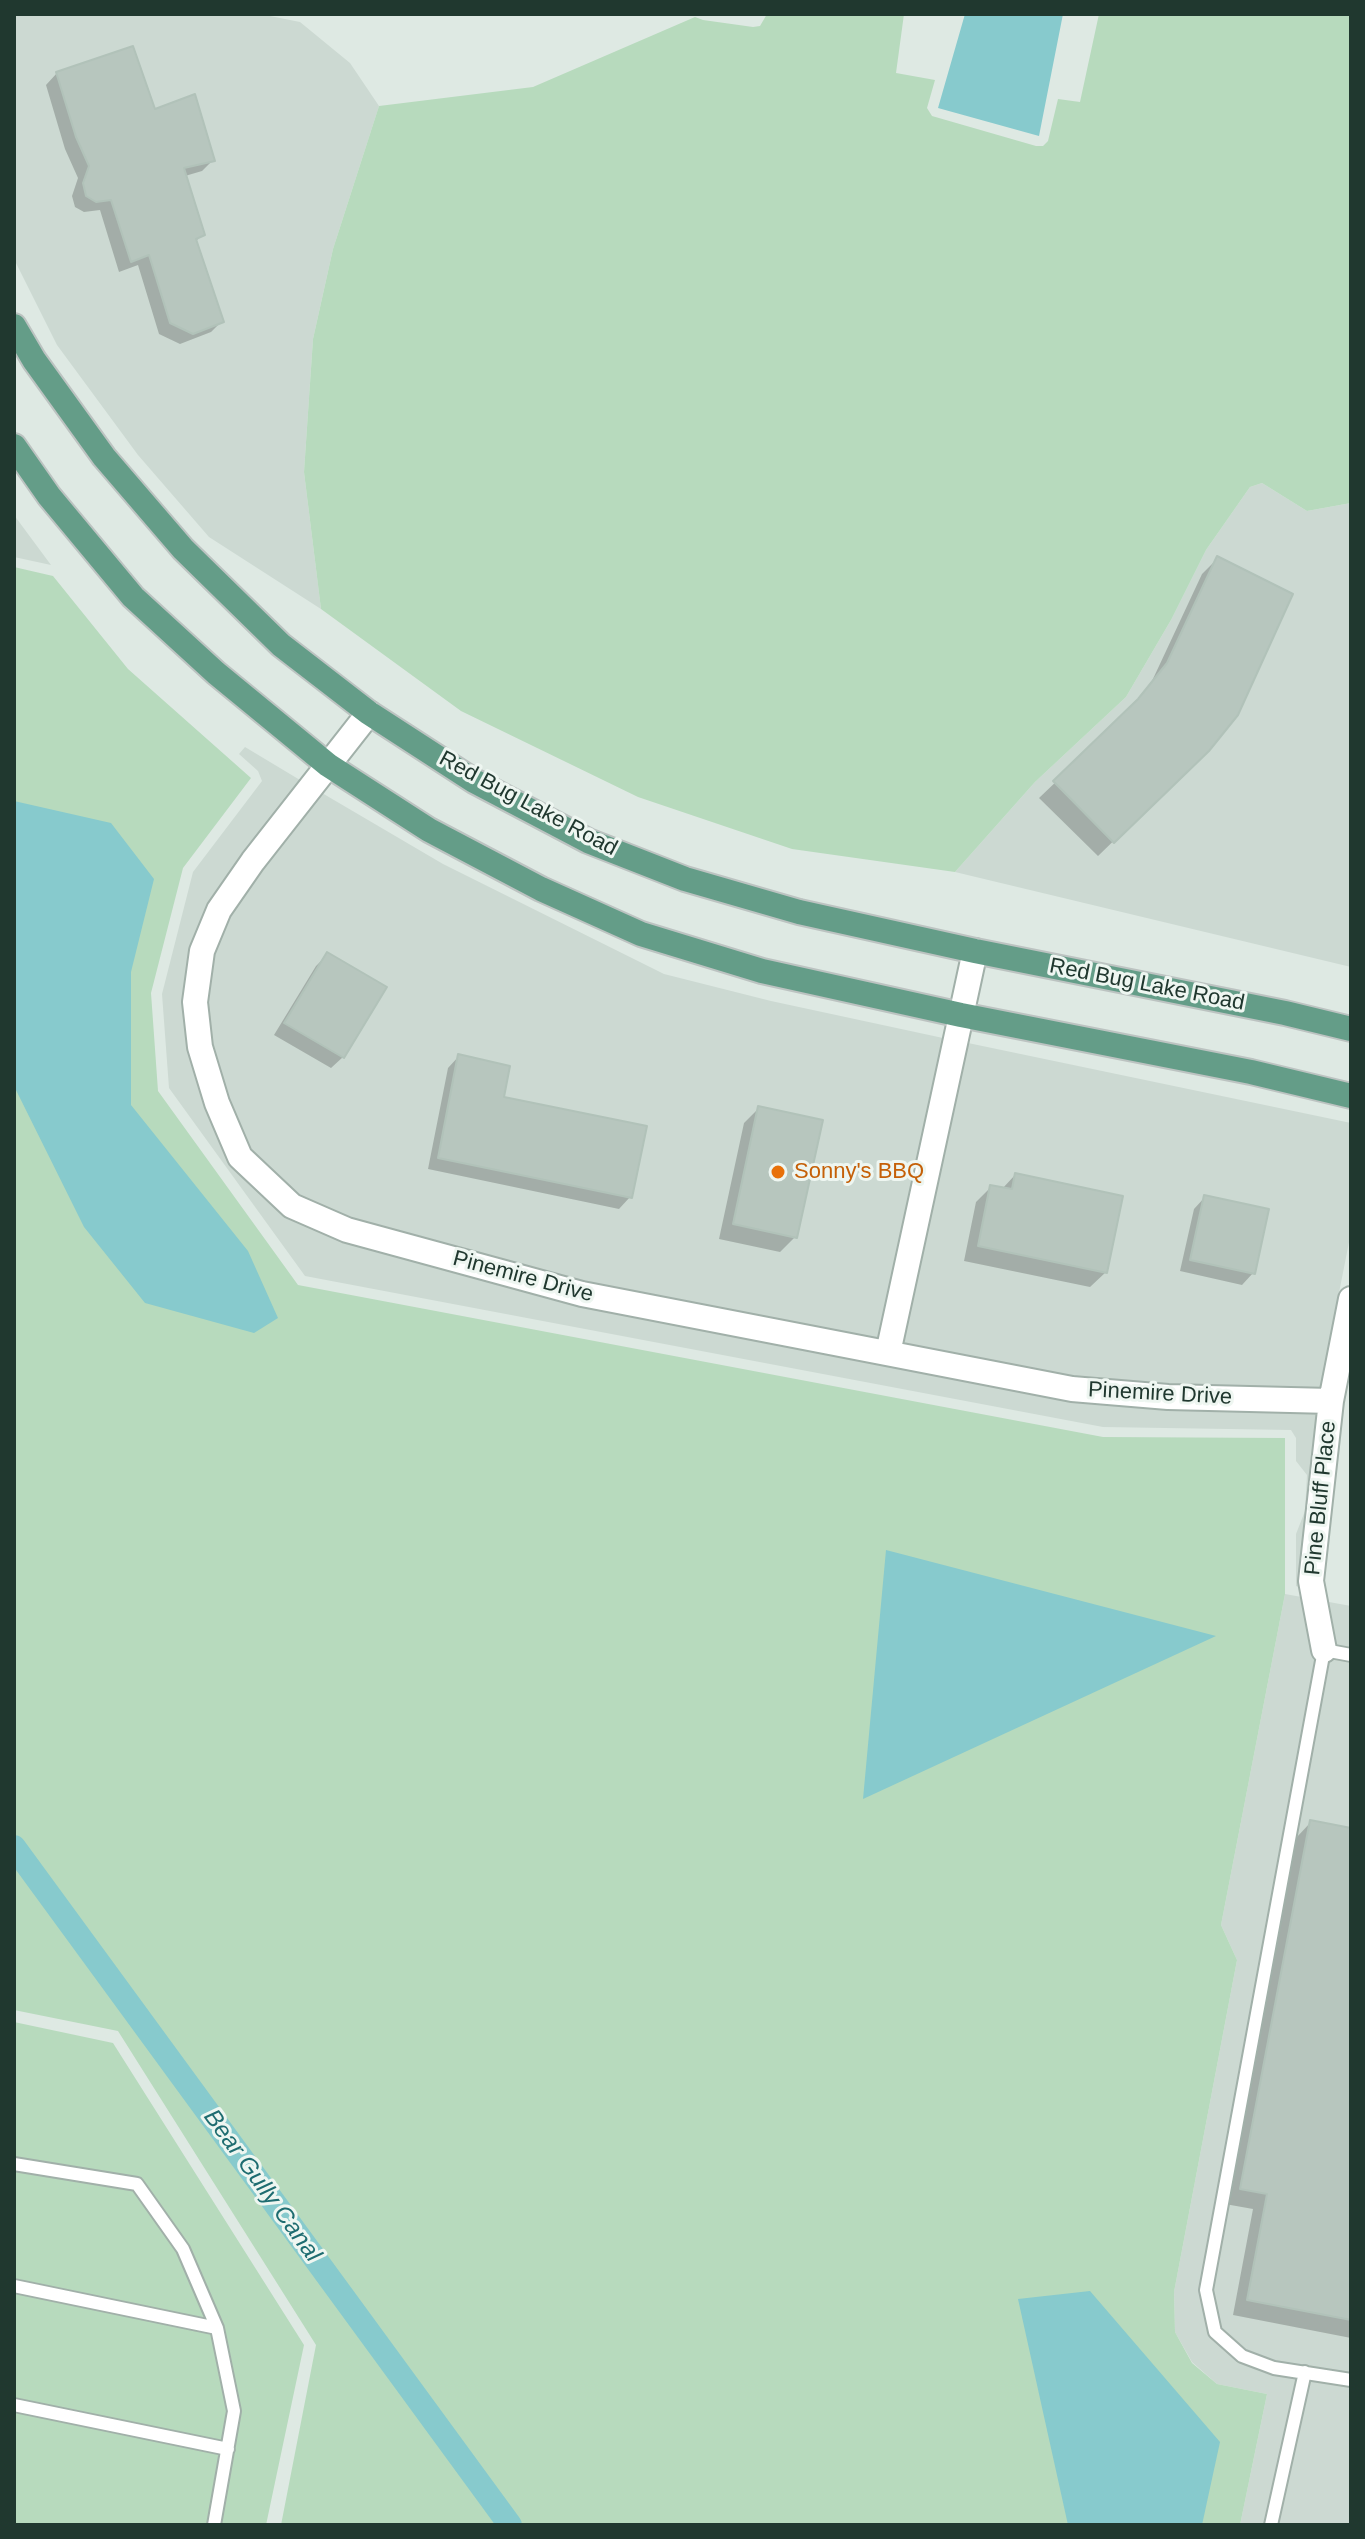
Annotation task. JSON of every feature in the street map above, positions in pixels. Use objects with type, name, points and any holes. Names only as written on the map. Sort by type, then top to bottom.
[{"type":"main road","name":"Red Bug Lake Road","points":[[14,326],[34,360],[104,457],[183,549],[281,645],[369,713],[474,781],[588,841],[685,879],[799,912],[1351,1029]]},
{"type":"main road","points":[[14,446],[49,496],[133,597],[216,673],[328,765],[429,830],[541,889],[641,934],[762,971],[961,1015],[1251,1072],[1351,1096]]},
{"type":"street","name":"Pinemire Drive","points":[[369,713],[253,861],[219,910],[202,951],[195,1002],[200,1047],[217,1103],[240,1157],[292,1206],[347,1230],[582,1294],[1072,1389],[1168,1397],[1331,1401]]},
{"type":"street","points":[[888,1353],[975,951]]},
{"type":"street","name":"Pine Bluff Place","points":[[1324,1650],[1311,1581],[1331,1401],[1351,1299]]},
{"type":"lane","points":[[1351,1655],[1324,1650],[1206,2290],[1215,2332],[1242,2356],[1274,2368],[1351,2380]]},
{"type":"lane","points":[[14,2164],[137,2184],[183,2249],[217,2328],[234,2411],[214,2525]]},
{"type":"lane","points":[[14,2286],[217,2328]]},
{"type":"lane","points":[[1271,2525],[1305,2372]]},
{"type":"lane","points":[[14,2405],[228,2449]]},
{"type":"shaded area","points":[[14,14],[260,14],[300,22],[350,63],[379,106],[333,249],[313,339],[304,472],[321,609],[209,537],[138,455],[57,345],[14,259]]},
{"type":"shaded area","points":[[1262,483],[1307,511],[1351,503],[1351,967],[955,872],[1035,782],[1126,697],[1171,620],[1206,550],[1250,487]]},
{"type":"shaded area","points":[[14,515],[51,565],[14,557]]},
{"type":"shaded area","points":[[245,747],[300,780],[242,854],[208,906],[189,949],[183,1003],[187,1049],[205,1105],[228,1160],[283,1213],[1070,1400],[1317,1412],[1299,1587],[1296,1586],[1296,1534],[1305,1511],[1307,1475],[1296,1461],[1296,1438],[1291,1430],[1103,1427],[305,1276],[169,1088],[162,994],[193,872],[262,781],[258,771],[239,754]]},
{"type":"shaded area","points":[[322,793],[443,864],[664,974],[943,1038],[878,1339],[584,1283],[351,1219],[300,1197],[251,1151],[229,1100],[213,1045],[208,1003],[215,954],[231,916]]},
{"type":"shaded area","points":[[968,1043],[1351,1123],[1351,1232],[1320,1389],[1168,1386],[1073,1378],[903,1344]]},
{"type":"shaded area","points":[[1285,1594],[1351,1606],[1351,2525],[1240,2525],[1267,2394],[1217,2384],[1192,2362],[1175,2332],[1174,2292],[1237,1960],[1221,1925]]},
{"type":"green space","points":[[767,14],[904,14],[896,73],[935,80],[927,108],[932,116],[1043,146],[1048,141],[1058,99],[1080,102],[1099,14],[1351,14],[1351,503],[1307,511],[1262,483],[1250,487],[1206,550],[1171,620],[1126,697],[1035,782],[955,872],[792,849],[638,797],[461,711],[321,609],[304,472],[313,339],[333,249],[379,106],[533,87],[695,17],[753,27],[760,26]]},
{"type":"green space","points":[[14,567],[53,576],[128,669],[251,778],[183,868],[151,993],[158,1091],[298,1285],[1103,1437],[1285,1438],[1285,1594],[1221,1925],[1237,1960],[1174,2292],[1175,2332],[1192,2363],[1217,2384],[1267,2394],[1240,2525],[281,2525],[316,2345],[118,2031],[14,2010]]},
{"type":"green space","points":[[14,2022],[113,2043],[304,2345],[266,2525],[14,2525]]},
{"type":"water","points":[[965,14],[1063,14],[1039,136],[938,108]]},
{"type":"water","points":[[14,801],[111,823],[154,879],[131,972],[131,1105],[248,1251],[278,1318],[254,1333],[145,1303],[84,1227],[14,1086]]},
{"type":"water","points":[[886,1550],[1216,1636],[863,1799]]},
{"type":"water","points":[[1090,2291],[1220,2442],[1202,2525],[1068,2525],[1018,2299]]},
{"type":"building","points":[[133,46],[155,109],[195,94],[215,161],[184,168],[205,235],[196,239],[224,322],[193,334],[170,323],[149,255],[131,262],[111,200],[96,202],[86,196],[83,183],[89,166],[76,137],[56,72]]},
{"type":"building","points":[[1217,556],[1293,594],[1238,715],[1209,751],[1114,843],[1053,781],[1138,699],[1167,663]]},
{"type":"building","points":[[327,952],[387,987],[344,1058],[284,1023]]},
{"type":"building","points":[[458,1054],[510,1066],[504,1097],[647,1126],[632,1198],[438,1158]]},
{"type":"building","name":"Sonny's BBQ","points":[[758,1106],[823,1120],[797,1238],[733,1224]]},
{"type":"building","points":[[1015,1173],[1123,1196],[1107,1273],[978,1246],[990,1185],[1012,1189]]},
{"type":"building","points":[[1204,1195],[1269,1209],[1255,1274],[1190,1260]]},
{"type":"building","points":[[1310,1820],[1351,1828],[1351,2320],[1247,2300],[1267,2194],[1240,2189]]},
{"type":"waterway","name":"Bear Gully Canal","points":[[14,1847],[510,2525]]},
{"type":"place","name":"Sonny's BBQ","points":[[778,1172]]}]
